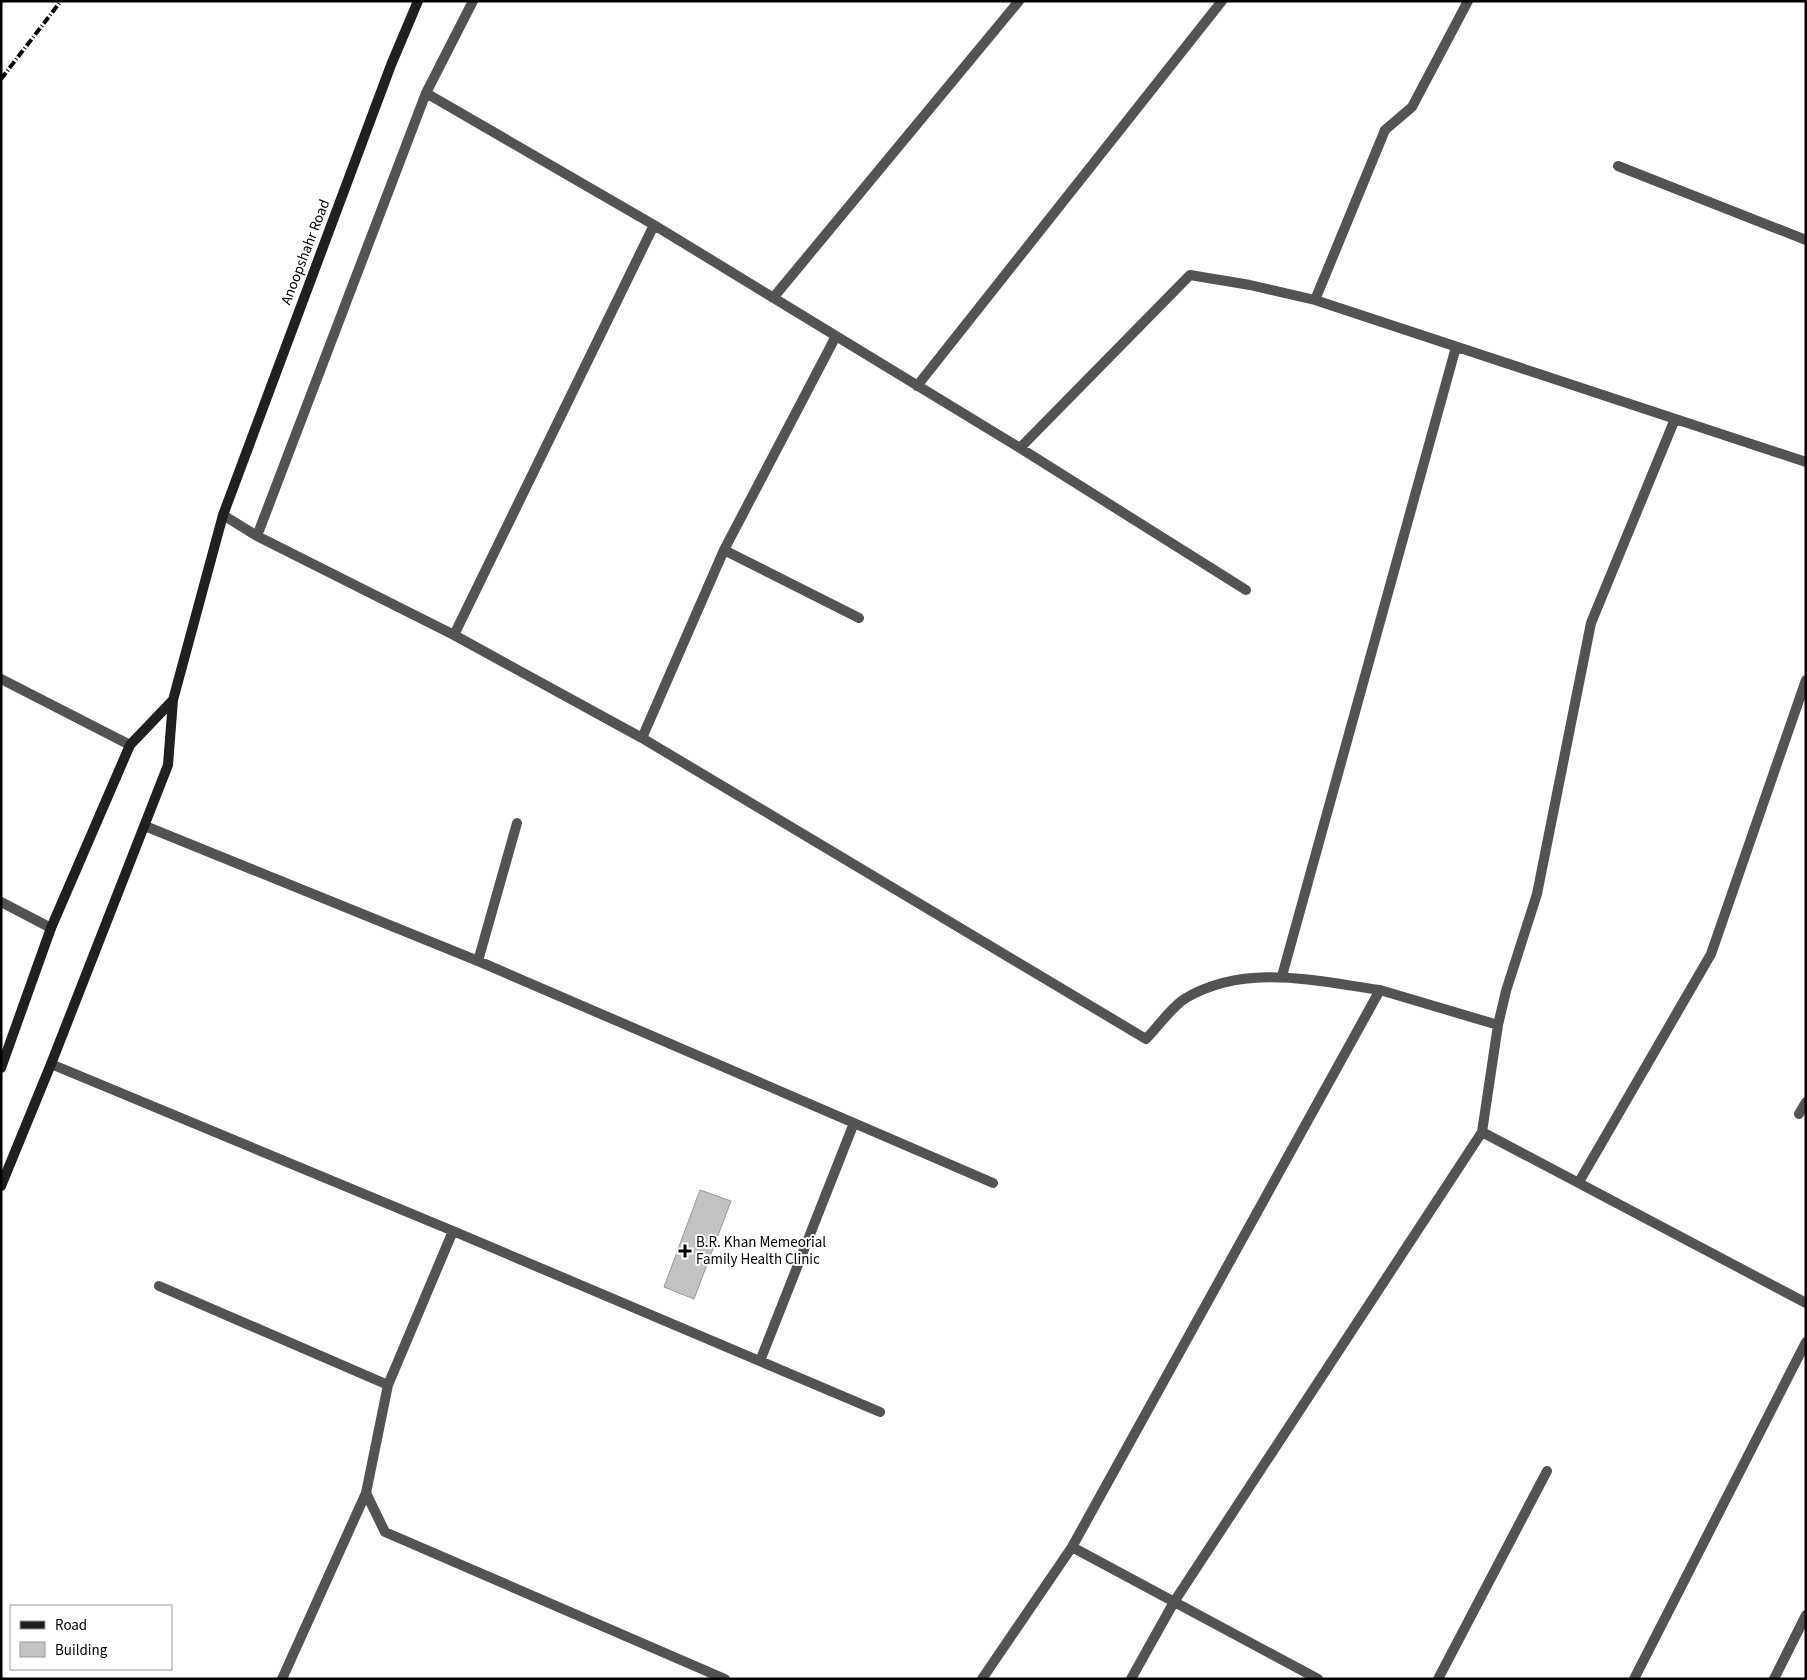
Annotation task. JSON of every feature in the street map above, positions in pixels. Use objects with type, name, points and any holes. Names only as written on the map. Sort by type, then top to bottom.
[{"type":"main road","name":"Anoopshahr Road","points":[[1,1186],[168,765],[173,700],[222,515],[391,65],[418,1]]},
{"type":"main road","points":[[1,1068],[51,928],[130,745],[173,700]]},
{"type":"street","points":[[257,536],[426,93],[473,1]]},
{"type":"street","points":[[773,298],[1019,1]]},
{"type":"street","points":[[918,386],[1222,1]]},
{"type":"street","points":[[1314,300],[1385,130],[1412,107],[1468,1]]},
{"type":"street","points":[[426,93],[654,225],[1020,448],[1246,590]]},
{"type":"street","points":[[1618,166],[1806,240]]},
{"type":"street","points":[[454,635],[654,225]]},
{"type":"street","points":[[1020,448],[1190,275],[1250,285],[1314,300],[1806,462]]},
{"type":"street","points":[[642,738],[724,550],[836,336]]},
{"type":"street","points":[[1282,976],[1456,346]]},
{"type":"street","points":[[1131,1679],[1174,1602],[1482,1132],[1498,1025],[1506,991],[1536,894],[1591,623],[1675,419]]},
{"type":"street","points":[[222,515],[257,536],[454,635],[642,738],[1146,1039],[1184,998],[1231,980],[1282,976],[1380,990],[1498,1025]]},
{"type":"street","points":[[724,550],[859,618]]},
{"type":"street","points":[[1,679],[130,745]]},
{"type":"street","points":[[1579,1182],[1711,954],[1806,680]]},
{"type":"street","points":[[478,961],[517,823]]},
{"type":"street","points":[[145,826],[478,961],[993,1183]]},
{"type":"street","points":[[1,902],[51,928]]},
{"type":"street","points":[[982,1679],[1072,1547],[1380,990]]},
{"type":"street","points":[[51,1064],[453,1231],[880,1412]]},
{"type":"street","points":[[1799,1114],[1806,1102]]},
{"type":"street","points":[[760,1361],[854,1123]]},
{"type":"street","points":[[1482,1132],[1806,1303]]},
{"type":"street","points":[[282,1679],[366,1493],[388,1384],[453,1231]]},
{"type":"street","points":[[159,1286],[388,1384]]},
{"type":"street","points":[[1634,1679],[1806,1342]]},
{"type":"street","points":[[1438,1679],[1546,1471]]},
{"type":"street","points":[[366,1493],[385,1532],[725,1679]]},
{"type":"street","points":[[1072,1547],[1318,1679]]},
{"type":"street","points":[[1774,1679],[1806,1615]]},
{"type":"building","points":[[700,1190],[731,1201],[694,1299],[664,1287]]},
{"type":"railway","points":[[1,79],[61,1]]},
{"type":"place","name":"B.R. Khan Memeorial Family Health Clinic","points":[[685,1251]]}]
